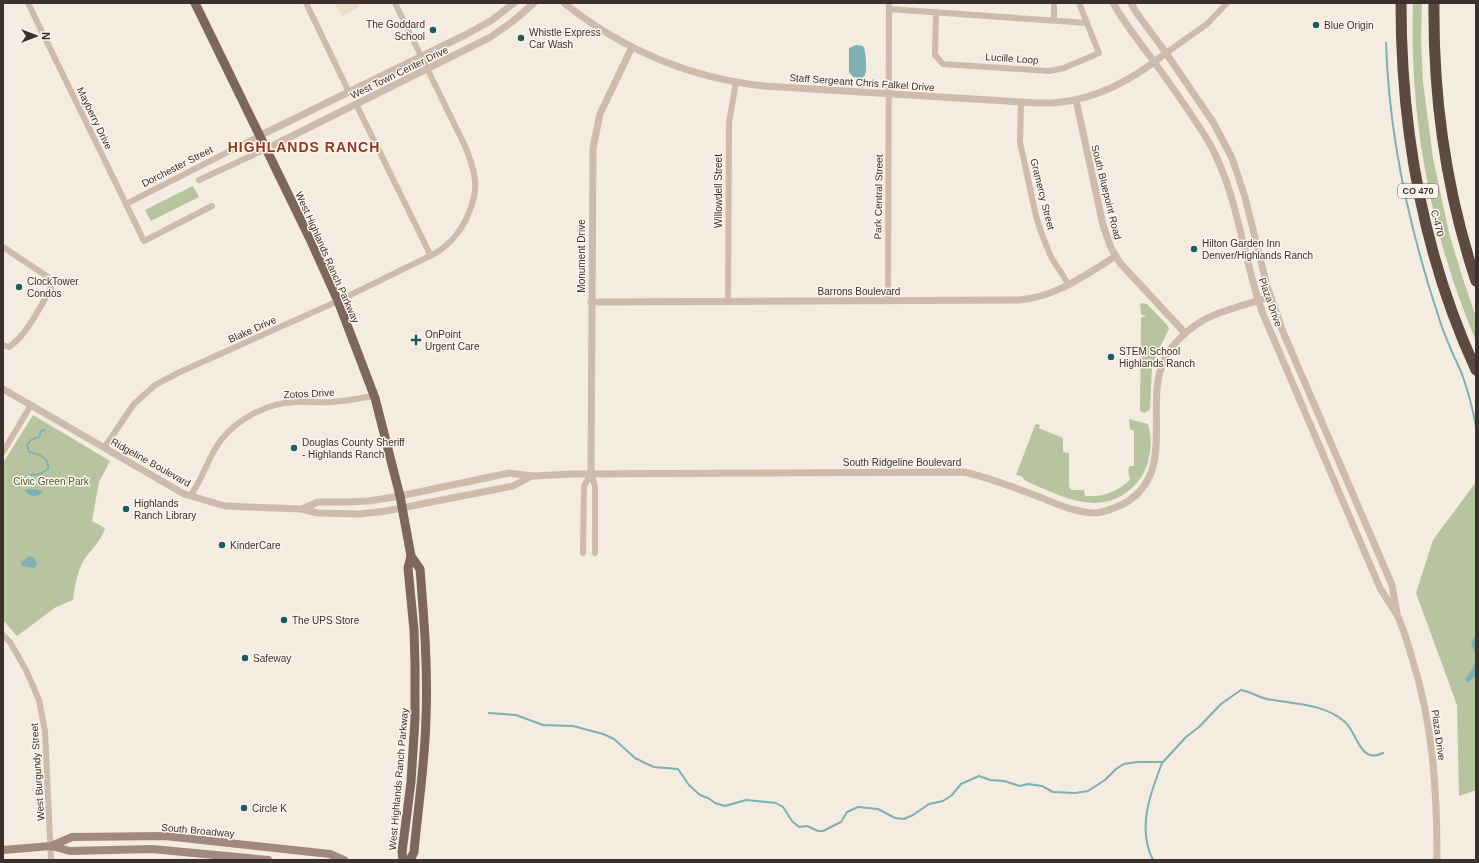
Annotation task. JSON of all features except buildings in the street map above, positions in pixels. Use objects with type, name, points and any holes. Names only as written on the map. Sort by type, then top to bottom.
[{"type":"highway","name":"C-470","points":[[1401,3],[1404,93],[1411,152],[1420,199],[1430,241],[1445,290],[1461,335],[1476,370]]},
{"type":"highway","name":"C-470","points":[[1434,3],[1434,62],[1438,106],[1451,188],[1461,231],[1476,281]]},
{"type":"highway","points":[[1438,106],[1440,90],[1438,47],[1440,3]]},
{"type":"main road","name":"West Highlands Ranch Parkway","points":[[195,3],[338,301],[374,396],[403,508],[411,556],[408,568],[414,630],[415,719],[411,782],[402,852],[403,860]]},
{"type":"main road","name":"West Highlands Ranch Parkway","points":[[410,860],[414,852],[422,783],[426,720],[427,664],[420,569],[411,556]]},
{"type":"main road","name":"South Broadway","points":[[3,850],[51,846],[72,837],[165,836],[330,854],[344,860]]},
{"type":"main road","name":"South Broadway","points":[[51,846],[70,851],[152,849],[268,860]]},
{"type":"street","name":"Mayberry Drive","points":[[28,3],[144,241],[212,206]]},
{"type":"street","points":[[306,3],[349,92]]},
{"type":"street","name":"Blake Drive","points":[[104,448],[134,404],[155,385],[180,372],[338,301],[431,256],[446,246],[462,228],[467,220],[474,200],[475,184],[473,166],[428,69],[395,3]]},
{"type":"street","name":"West Town Center Drive","points":[[259,136],[482,26],[514,3]]},
{"type":"street","name":"West Town Center Drive","points":[[266,149],[428,69],[493,35],[512,22],[534,3]]},
{"type":"street","name":"Staff Sergeant Chris Falkel Drive","points":[[564,3],[595,26],[655,58],[691,71],[736,82],[771,86],[1053,103],[1076,100],[1115,86],[1137,74],[1166,53]]},
{"type":"street","points":[[1054,3],[1054,20]]},
{"type":"street","name":"Lucille Loop","points":[[936,12],[936,56],[942,64],[1049,71],[1064,68],[1099,53],[1079,3]]},
{"type":"street","name":"Plaza Drive","points":[[1113,3],[1123,20],[1155,62],[1201,129],[1219,163],[1233,201],[1259,301],[1380,588],[1398,617]]},
{"type":"street","name":"Plaza Drive","points":[[1131,3],[1213,122],[1232,158],[1245,197],[1270,297],[1283,332],[1392,585],[1398,617],[1415,668],[1429,724],[1436,787],[1438,860]]},
{"type":"street","points":[[1166,53],[1207,24],[1226,3]]},
{"type":"street","points":[[889,6],[936,12],[1087,23]]},
{"type":"street","name":"Park Central Street","points":[[888,301],[889,6]]},
{"type":"street","name":"Monument Drive","points":[[595,553],[595,486],[590,474],[592,168],[594,138],[605,101],[632,47]]},
{"type":"street","name":"Willowdell Street","points":[[728,301],[729,123],[736,82]]},
{"type":"street","name":"South Bluepoint Road","points":[[1076,100],[1108,242],[1116,256],[1185,333]]},
{"type":"street","name":"Gramercy Street","points":[[1021,102],[1020,142],[1036,216],[1051,257],[1069,285]]},
{"type":"street","points":[[356,104],[431,256]]},
{"type":"street","name":"Dorchester Street","points":[[126,204],[259,136]]},
{"type":"street","points":[[199,180],[266,149]]},
{"type":"street","points":[[3,247],[48,277],[51,288],[18,341],[9,347],[3,346]]},
{"type":"street","name":"Barrons Boulevard","points":[[591,302],[1020,300],[1040,297],[1069,285],[1116,256]]},
{"type":"street","name":"South Ridgeline Boulevard","points":[[400,496],[509,473],[532,476],[590,474],[964,472],[987,477],[1076,512],[1096,513],[1117,507],[1134,497],[1147,483],[1153,467],[1157,448],[1157,388],[1162,366],[1170,350],[1185,333],[1211,316],[1270,297]]},
{"type":"street","name":"Ridgeline Boulevard","points":[[3,389],[184,494],[190,496],[224,506],[302,509],[317,514],[360,514],[403,508]]},
{"type":"street","name":"Zotos Drive","points":[[190,496],[196,488],[218,443],[227,433],[247,417],[270,407],[287,403],[332,402],[374,396]]},
{"type":"street","points":[[3,452],[32,406]]},
{"type":"street","name":"Monument Drive","points":[[583,553],[584,486],[590,474]]},
{"type":"street","points":[[1332,475],[1337,474],[1341,478],[1357,516],[1363,518]]},
{"type":"street","name":"South Ridgeline Boulevard","points":[[403,508],[513,486],[532,476]]},
{"type":"street","name":"Ridgeline Boulevard","points":[[302,509],[318,502],[346,502],[400,496]]},
{"type":"street","name":"West Burgundy Street","points":[[3,635],[10,642],[26,670],[39,700],[45,731],[51,860]]},
{"type":"green space","points":[[1413,3],[1422,3],[1421,39],[1423,82],[1433,158],[1449,233],[1476,317],[1476,341],[1460,301],[1447,260],[1435,218],[1426,175],[1419,132],[1415,89]]},
{"type":"green space","points":[[193,186],[199,197],[151,221],[145,210]]},
{"type":"green space","points":[[1140,304],[1147,304],[1169,329],[1156,355],[1152,368],[1150,410],[1144,413],[1140,411],[1141,317],[1146,317],[1141,314]]},
{"type":"green space","name":"Civic Green Park","points":[[33,415],[110,461],[99,482],[92,521],[105,528],[96,545],[84,560],[80,569],[73,600],[56,607],[17,636],[3,620],[3,463]]},
{"type":"green space","points":[[1129,419],[1148,424],[1151,439],[1150,454],[1144,472],[1135,485],[1115,499],[1089,503],[1076,501],[1051,492],[1026,481],[1021,476],[1016,475],[1035,425],[1037,424],[1040,425],[1039,428],[1063,438],[1063,452],[1069,453],[1069,486],[1071,490],[1084,490],[1085,496],[1104,495],[1115,491],[1130,480],[1128,473],[1130,466],[1134,466],[1134,431],[1130,429]]},
{"type":"green space","points":[[1476,482],[1476,790],[1459,796],[1457,705],[1416,593],[1433,540]]},
{"type":"shaded area","points":[[335,3],[358,3],[359,7],[342,16]]},
{"type":"water","points":[[856,45],[863,46],[865,56],[865,75],[859,78],[853,77],[849,72],[849,48]]},
{"type":"water","points":[[31,489],[43,492],[33,496],[24,490]]},
{"type":"water","points":[[30,556],[35,559],[37,563],[35,568],[22,566],[21,562]]},
{"type":"water","points":[[1476,635],[1476,676],[1467,683],[1465,679],[1475,662],[1475,653],[1471,643]]},
{"type":"waterway","points":[[1386,43],[1391,113],[1402,182],[1418,250],[1428,284],[1444,333],[1462,374],[1476,427]]},
{"type":"waterway","points":[[861,77],[863,87]]},
{"type":"waterway","points":[[26,485],[27,476],[39,474],[48,469],[45,459],[40,455],[29,452],[27,445],[29,442],[39,437],[41,431],[45,430]]},
{"type":"waterway","points":[[489,713],[516,715],[543,725],[573,726],[603,734],[614,739],[635,758],[647,764],[654,767],[678,769],[689,785],[700,795],[715,803],[725,806],[746,800],[776,803],[783,807],[792,821],[799,827],[807,826],[818,831],[823,831],[841,822],[847,812],[858,807],[878,809],[895,818],[904,819],[913,815],[929,804],[943,801],[952,795],[961,784],[979,776],[990,780],[1004,781],[1020,786],[1028,784],[1042,786],[1053,792],[1075,793],[1088,791],[1105,780],[1116,769],[1124,764],[1137,762],[1163,762],[1186,737],[1199,727],[1221,704],[1241,690],[1267,699],[1308,705],[1327,711],[1345,722],[1360,746],[1369,755],[1375,756],[1383,753]]},
{"type":"waterway","points":[[1153,860],[1148,848],[1146,836],[1147,811],[1153,787],[1162,763]]},
{"type":"place","name":"Blue Origin","points":[[1316,25]]},
{"type":"place","name":"The Goddard School","points":[[433,30]]},
{"type":"place","name":"Whistle Express Car Wash","points":[[521,38]]},
{"type":"place","name":"Hilton Garden Inn Denver/Highlands Ranch","points":[[1194,249]]},
{"type":"place","name":"ClockTower Condos","points":[[19,287]]},
{"type":"place","name":"OnPoint Urgent Care","points":[[416,340]]},
{"type":"place","name":"STEM School Highlands Ranch","points":[[1111,357]]},
{"type":"place","name":"Douglas County Sheriff - Highlands Ranch","points":[[294,448]]},
{"type":"place","name":"Highlands Ranch Library","points":[[126,509]]},
{"type":"place","name":"KinderCare","points":[[222,545]]},
{"type":"place","name":"The UPS Store","points":[[284,620]]},
{"type":"place","name":"Safeway","points":[[245,658]]},
{"type":"place","name":"Circle K","points":[[244,808]]},
{"type":"district","name":"HIGHLANDS RANCH","points":[[304,147]]}]
